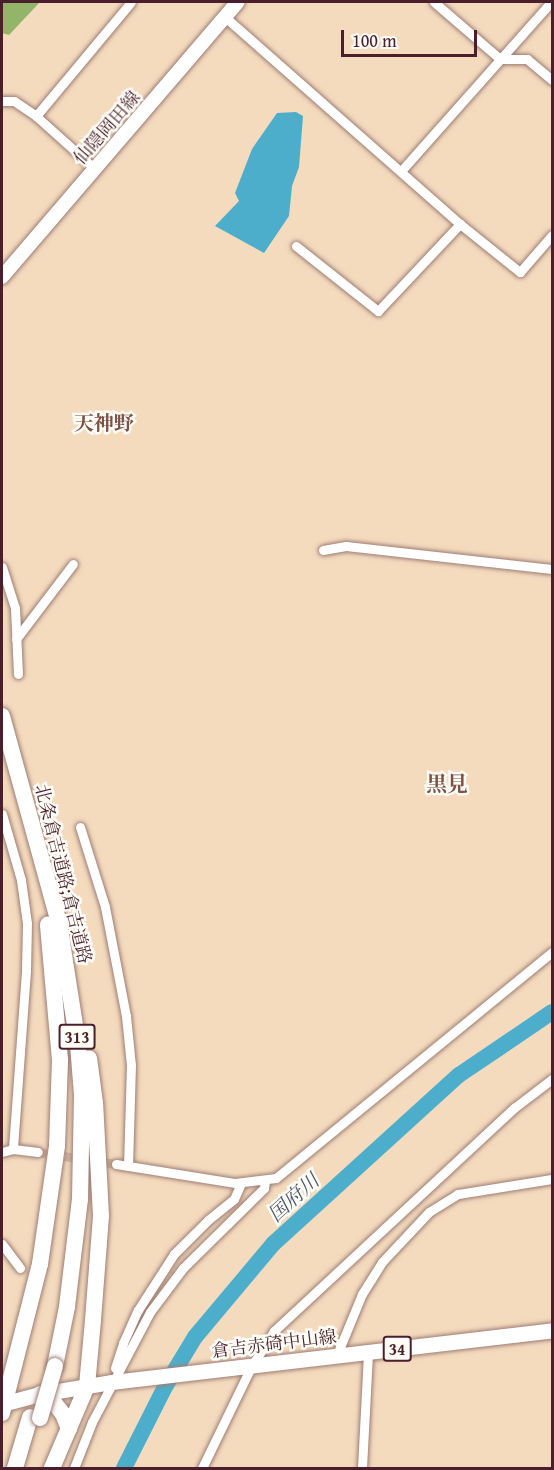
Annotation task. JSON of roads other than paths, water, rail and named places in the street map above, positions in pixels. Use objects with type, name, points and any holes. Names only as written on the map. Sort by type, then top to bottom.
[{"type":"highway","name":"北条倉吉道路;倉吉道路","points":[[2,716],[54,924],[78,1044],[82,1145],[75,1252],[67,1307],[35,1418],[25,1468]]},
{"type":"highway","name":"北条倉吉道路;倉吉道路","points":[[2,743],[54,924]]},
{"type":"highway","points":[[52,1468],[87,1386],[101,1216],[95,1103],[79,984],[54,924]]},
{"type":"highway","points":[[2,1407],[40,1264],[57,1146],[60,1060],[54,924]]},
{"type":"highway","points":[[40,1394],[52,1400],[63,1414],[69,1429]]},
{"type":"highway","name":"北条倉吉道路;倉吉道路","points":[[15,1468],[35,1418]]},
{"type":"main road","name":"仙隠岡田線","points":[[2,277],[238,2]]},
{"type":"main road","name":"倉吉赤碕中山線","points":[[2,1407],[40,1394],[117,1381],[246,1368],[552,1330]]},
{"type":"street","points":[[36,116],[131,2]]},
{"type":"street","points":[[435,2],[500,59],[527,59],[552,80]]},
{"type":"street","points":[[401,171],[550,2]]},
{"type":"street","points":[[225,17],[460,224],[520,272],[552,235]]},
{"type":"street","points":[[2,102],[14,101],[36,116],[95,169]]},
{"type":"street","points":[[296,246],[378,311],[460,224]]},
{"type":"street","points":[[323,550],[346,546],[552,569]]},
{"type":"street","points":[[16,639],[73,564]]},
{"type":"street","points":[[2,567],[15,608],[18,674]]},
{"type":"street","points":[[2,814],[21,880],[27,923],[26,971],[13,1149]]},
{"type":"street","points":[[80,827],[105,906],[126,1016],[131,1065],[128,1166]]},
{"type":"street","points":[[116,1164],[207,1180],[242,1183],[276,1178],[318,1147],[552,952]]},
{"type":"street","points":[[202,1468],[246,1368],[274,1331],[514,1108],[552,1079]]},
{"type":"street","points":[[2,1152],[13,1149],[38,1152]]},
{"type":"street","points":[[336,1357],[362,1294],[382,1262],[429,1212],[458,1194],[552,1179]]},
{"type":"street","points":[[74,1468],[92,1422],[117,1381],[150,1312],[183,1268],[264,1188],[265,1181]]},
{"type":"street","points":[[117,1381],[126,1335],[174,1254],[208,1220],[234,1199],[242,1183]]},
{"type":"street","points":[[2,1244],[20,1268]]},
{"type":"street","points":[[362,1468],[368,1353]]},
{"type":"water","points":[[296,112],[303,116],[299,167],[292,186],[289,216],[264,253],[215,226],[239,201],[235,193],[252,149],[277,113]]},
{"type":"waterway","name":"国府川","points":[[124,1468],[166,1385],[195,1337],[273,1244],[459,1075],[552,1012]]},
{"type":"tunnel","points":[[38,1152],[116,1164]]},
{"type":"district","name":"天神野","points":[[104,422]]},
{"type":"district","name":"黒見","points":[[447,784]]}]
